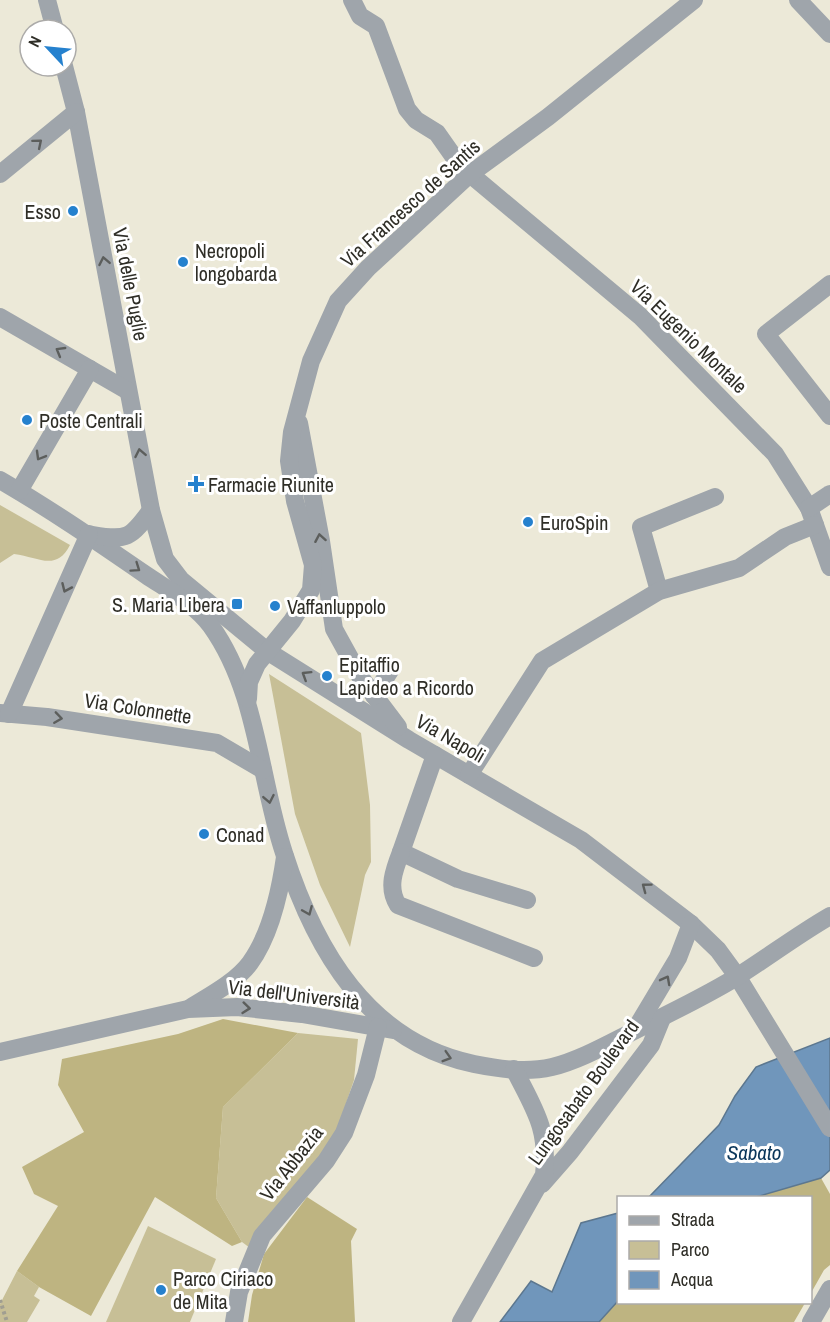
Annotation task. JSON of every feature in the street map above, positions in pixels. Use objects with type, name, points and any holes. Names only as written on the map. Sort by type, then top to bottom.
[{"type":"street","points":[[47,0],[52,18]]},
{"type":"street","name":"Via Eugenio Montale","points":[[352,0],[360,16],[376,26],[397,85],[412,116],[436,133],[456,160],[470,174],[640,316],[775,454],[812,516],[830,567]]},
{"type":"street","name":"Via Francesco de Santis","points":[[248,701],[249,682],[257,664],[292,621],[311,590],[313,566],[295,501],[289,461],[292,432],[311,361],[338,301],[368,268],[470,174],[548,117],[694,0]]},
{"type":"street","points":[[798,0],[830,34]]},
{"type":"street","name":"Via delle Puglie","points":[[67,78],[76,111],[151,510]]},
{"type":"street","points":[[0,174],[76,111]]},
{"type":"street","points":[[830,285],[766,334],[830,416]]},
{"type":"street","points":[[0,316],[128,391]]},
{"type":"street","points":[[19,491],[90,369]]},
{"type":"street","name":"Via Francesco de Santis","points":[[297,414],[334,629],[374,696],[409,740]]},
{"type":"street","points":[[0,480],[89,534],[185,601],[208,622],[225,647],[248,701],[270,808],[285,857],[331,960],[386,1029],[442,1057],[514,1069],[551,1067],[606,1046],[662,1018],[737,976],[830,916]]},
{"type":"street","points":[[469,775],[542,661],[659,591],[740,568],[812,516],[830,494]]},
{"type":"street","points":[[659,591],[641,527],[715,497]]},
{"type":"street","points":[[89,534],[118,540],[136,531],[151,510]]},
{"type":"street","name":"Via Napoli","points":[[151,510],[165,559],[181,580],[267,651],[409,740],[581,840],[692,924],[718,950],[737,976],[830,1128]]},
{"type":"street","points":[[4,714],[89,534]]},
{"type":"street","points":[[374,696],[391,669]]},
{"type":"street","name":"Via Colonnette","points":[[4,714],[47,717],[216,743],[263,770]]},
{"type":"street","points":[[435,755],[393,873],[391,895],[398,905],[534,958]]},
{"type":"street","points":[[401,852],[458,879],[526,900]]},
{"type":"street","name":"Via dell'Università","points":[[188,1009],[222,987],[250,964],[280,890],[285,857]]},
{"type":"street","points":[[635,1030],[678,958],[692,924]]},
{"type":"street","name":"Via dell'Università","points":[[0,1052],[188,1009],[237,1007],[302,1014],[386,1029]]},
{"type":"street","name":"Lungosabato Boulevard","points":[[537,1190],[570,1152],[651,1045],[662,1018]]},
{"type":"street","name":"Via Abbazia","points":[[234,1322],[239,1292],[262,1236],[326,1161],[344,1133],[386,1029]]},
{"type":"street","name":"Lungosabato Boulevard","points":[[460,1322],[544,1175],[547,1151],[542,1123],[514,1069]]},
{"type":"street","points":[[811,1322],[830,1289]]},
{"type":"path","points":[[0,1300],[7,1322]]},
{"type":"green space","points":[[0,505],[70,545],[65,553],[53,561],[14,554],[0,563]]},
{"type":"green space","points":[[269,674],[361,733],[370,805],[371,862],[365,875],[350,947],[320,885],[295,814]]},
{"type":"green space","points":[[298,1033],[358,1039],[354,1080],[335,1136],[250,1248],[242,1242],[216,1198],[223,1107]]},
{"type":"green space","name":"Parco Ciriaco de Mita","points":[[148,1226],[216,1259],[190,1322],[106,1322]]},
{"type":"green space","points":[[17,1271],[39,1287],[34,1296],[40,1300],[27,1322],[0,1322],[0,1304]]},
{"type":"shaded area","points":[[223,1019],[298,1033],[223,1107],[216,1198],[242,1242],[232,1246],[155,1197],[91,1316],[39,1287],[17,1271],[58,1206],[34,1194],[22,1167],[84,1132],[58,1085],[62,1059],[178,1034]]},
{"type":"shaded area","points":[[821,1178],[830,1194],[830,1265],[824,1270],[812,1291],[812,1196],[759,1196]]},
{"type":"shaded area","points":[[307,1197],[357,1229],[351,1241],[355,1322],[248,1322],[252,1295],[264,1254]]},
{"type":"shaded area","points":[[617,1302],[617,1304],[804,1304],[794,1322],[599,1322]]},
{"type":"water","name":"Sabato","points":[[830,1038],[830,1170],[821,1178],[759,1196],[650,1196],[719,1125],[735,1096],[756,1067]]},
{"type":"water","points":[[617,1213],[617,1302],[599,1322],[500,1322],[531,1281],[552,1292],[581,1223]]},
{"type":"place","name":"Esso","points":[[73,211]]},
{"type":"place","name":"Necropoli longobarda","points":[[183,262]]},
{"type":"place","name":"Poste Centrali","points":[[27,420]]},
{"type":"place","name":"Farmacie Riunite","points":[[196,484]]},
{"type":"place","name":"EuroSpin","points":[[528,522]]},
{"type":"place","name":"S. Maria Libera","points":[[237,604]]},
{"type":"place","name":"Vaffanluppolo","points":[[275,606]]},
{"type":"place","name":"Epitaffio Lapideo a Ricordo","points":[[327,676]]},
{"type":"place","name":"Conad","points":[[204,834]]},
{"type":"place","name":"Parco Ciriaco de Mita","points":[[161,1290]]}]
